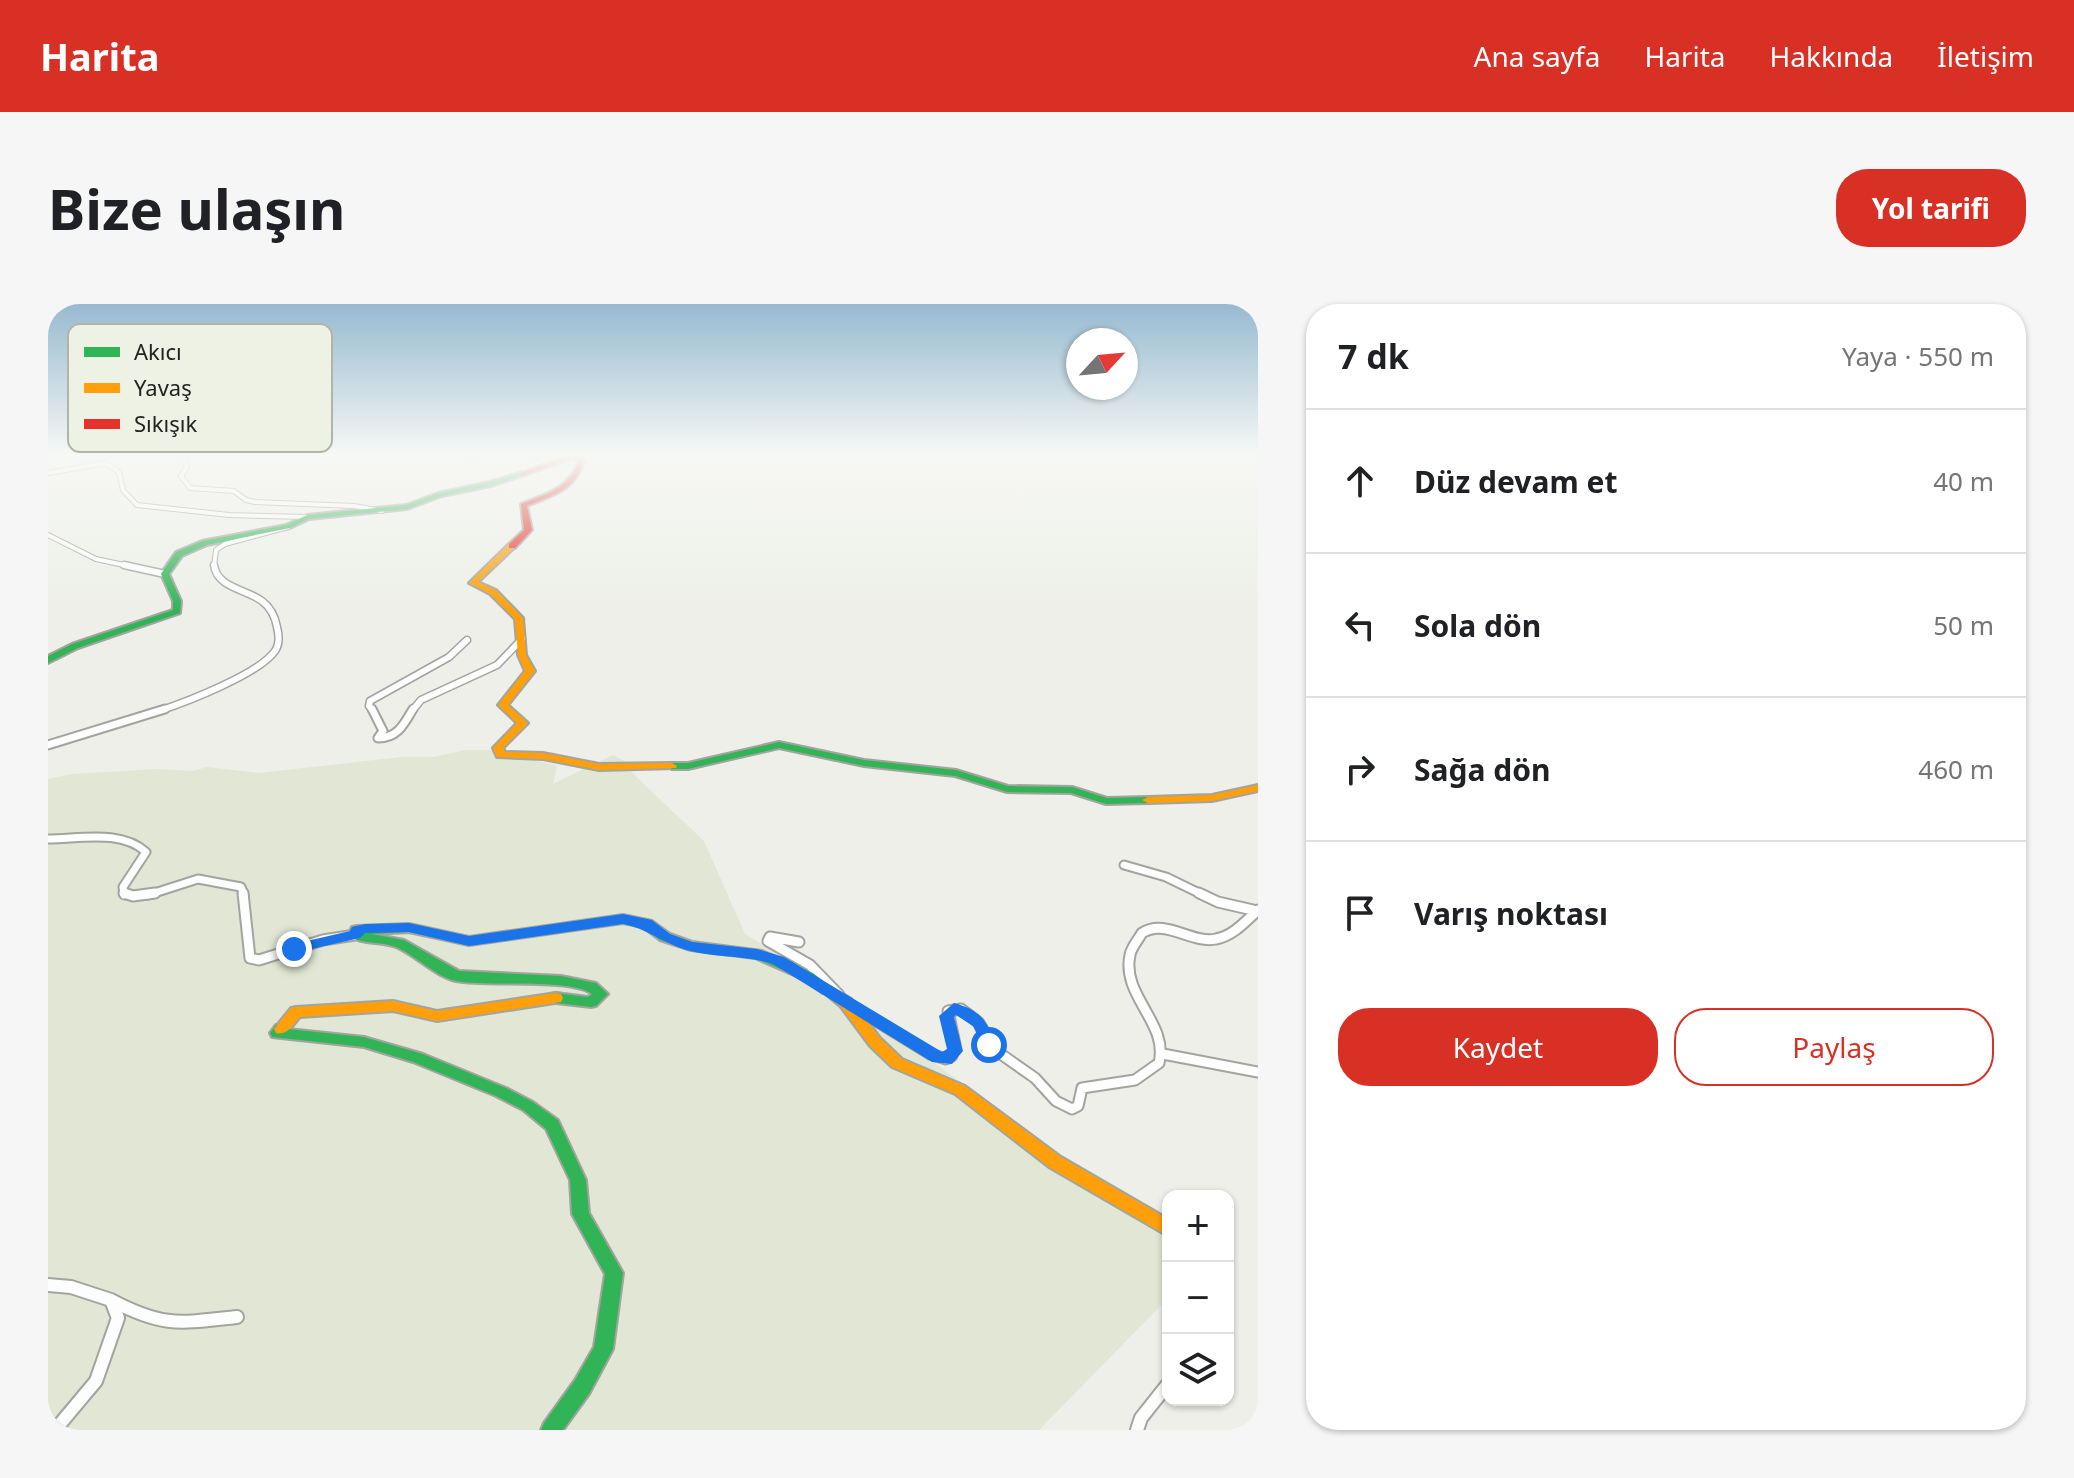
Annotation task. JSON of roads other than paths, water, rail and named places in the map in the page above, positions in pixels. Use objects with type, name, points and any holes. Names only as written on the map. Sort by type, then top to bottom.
[{"type":"street","points":[[151,507],[229,515],[307,517],[408,507]]},
{"type":"street","points":[[361,507],[382,511]]},
{"type":"street","points":[[523,507],[528,530],[473,583],[493,592],[519,618],[522,655],[530,671],[503,705],[523,723],[498,748],[501,755],[543,756],[599,767],[688,766],[779,745],[864,763],[956,773],[1007,789],[1072,790],[1106,801],[1212,798],[1258,788]]},
{"type":"street","points":[[48,745],[170,708],[227,684],[272,654],[278,645],[278,632],[272,613],[260,598],[218,577],[214,568],[216,550],[229,542],[288,527],[307,517]]},
{"type":"street","points":[[165,574],[179,554],[205,543],[288,527]]},
{"type":"street","points":[[48,535],[96,559],[165,574]]},
{"type":"street","points":[[48,660],[75,646],[177,611],[177,601],[165,574]]},
{"type":"street","points":[[467,640],[449,657],[370,701],[369,706],[377,715],[383,731],[378,738],[388,738],[403,726],[418,701],[495,669],[523,639]]},
{"type":"street","points":[[48,839],[126,839],[140,843],[146,852],[123,887],[124,895],[135,898],[196,879],[220,880],[241,887],[248,901],[246,918],[250,958],[259,960],[323,940],[355,935],[399,943],[456,976],[561,981],[591,986],[601,994],[598,1000],[591,1002],[554,998],[446,1016],[429,1016],[393,1006],[296,1012],[277,1033],[364,1042],[418,1058],[501,1092],[528,1106],[552,1125],[578,1180],[581,1214],[614,1273],[603,1349],[582,1387],[551,1430]]},
{"type":"street","points":[[1124,865],[1166,877],[1218,902],[1258,911]]},
{"type":"street","points":[[355,935],[357,930],[365,928],[409,928],[469,941],[623,919],[647,924],[665,937],[691,946],[757,954],[778,961],[808,976],[930,1054],[946,1059],[952,1056],[955,1045],[946,1016],[948,1011],[961,1009],[979,1023],[995,1050],[1035,1078],[1056,1101],[1072,1109],[1078,1106],[1082,1088],[1098,1082],[1138,1078],[1154,1069],[1163,1054],[1158,1030],[1130,985],[1131,955],[1140,934],[1155,927],[1217,939],[1232,932],[1258,911]]},
{"type":"street","points":[[799,942],[770,937],[768,941],[810,965],[846,1003],[875,1042],[897,1063],[960,1090],[1055,1162],[1162,1224]]},
{"type":"street","points":[[1163,1054],[1258,1072]]},
{"type":"street","points":[[48,1285],[71,1287],[111,1300],[137,1314],[173,1324],[237,1317]]},
{"type":"street","points":[[55,1430],[96,1381],[118,1318],[111,1300]]},
{"type":"street","points":[[1137,1430],[1141,1418],[1162,1392]]}]
